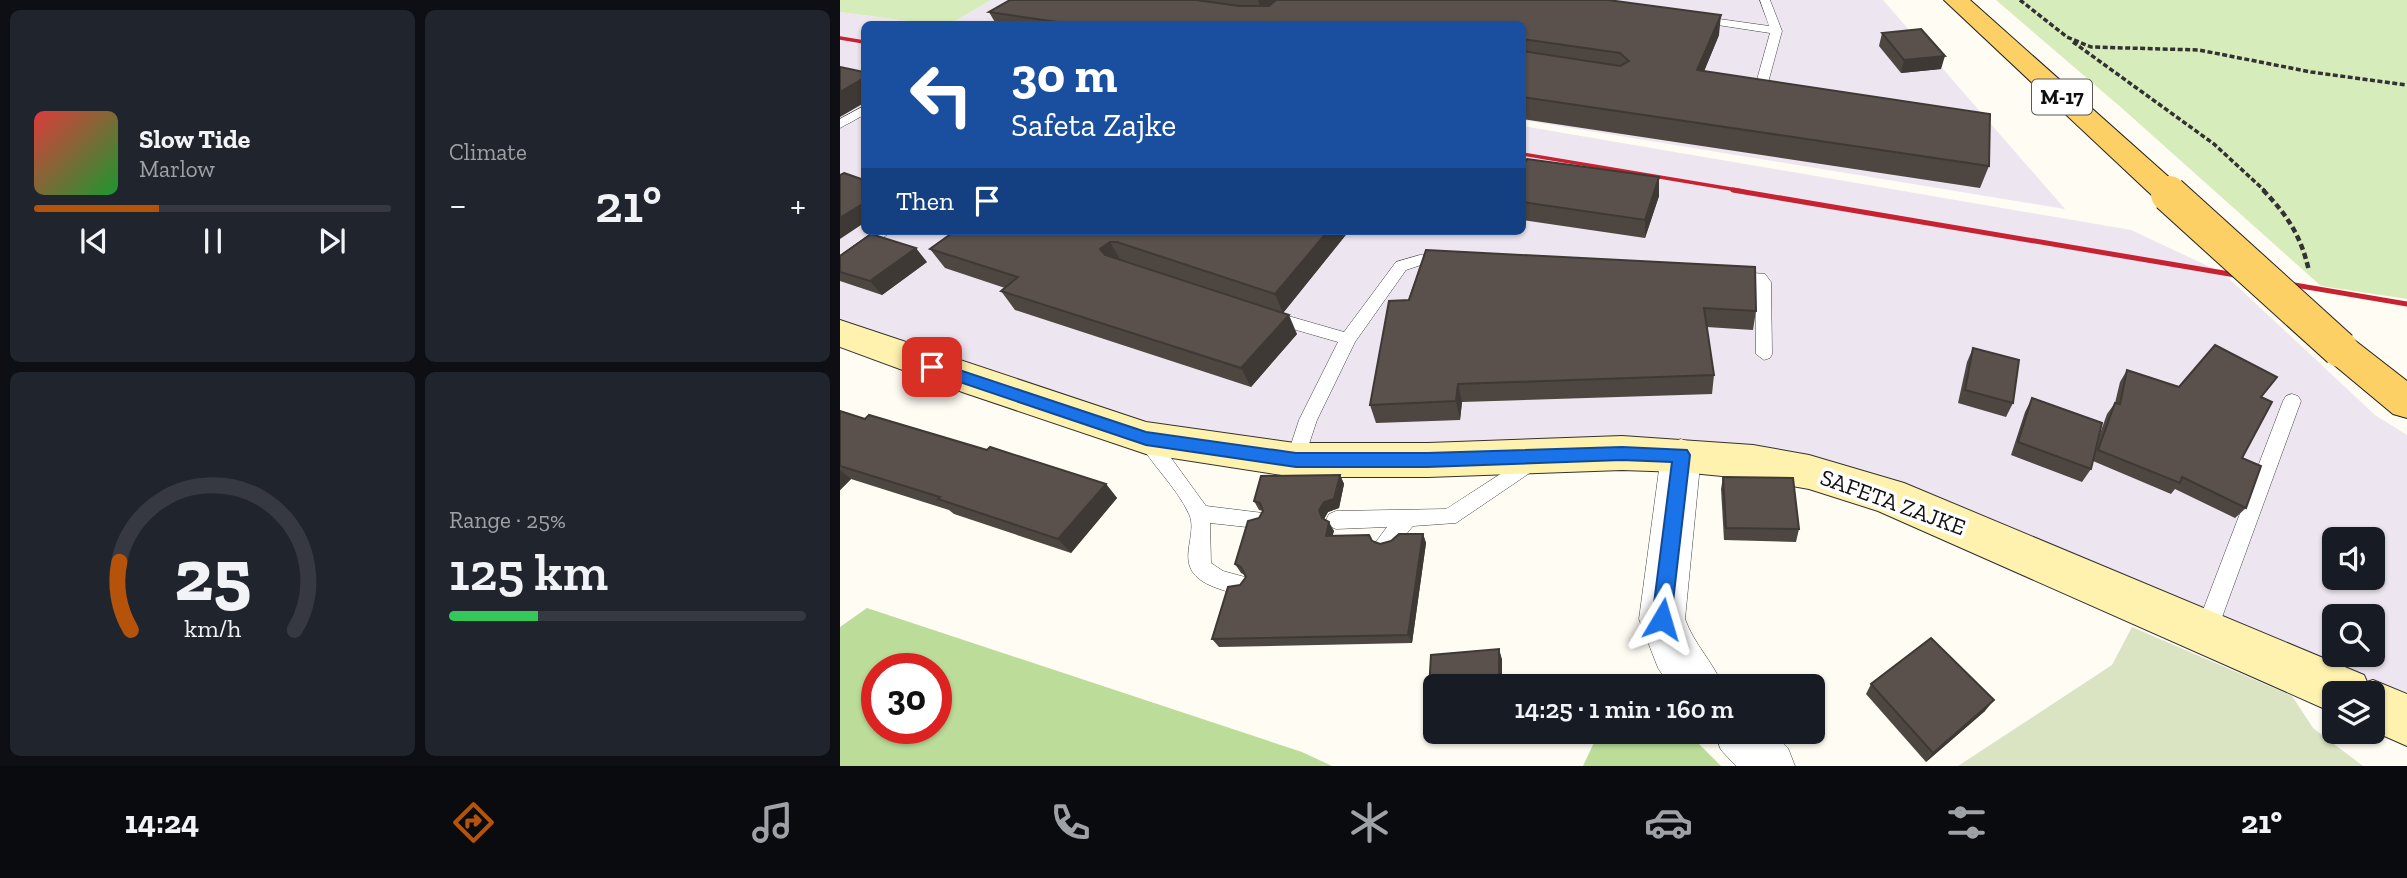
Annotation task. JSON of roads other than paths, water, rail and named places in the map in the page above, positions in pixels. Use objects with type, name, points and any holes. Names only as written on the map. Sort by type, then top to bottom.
[{"type":"main road","name":"M-17","points":[[1956,0],[2340,349],[2407,403]]},
{"type":"main road","name":"SAFETA ZAJKE","points":[[840,333],[979,383],[1146,438],[1296,460],[1537,458],[1622,453],[1753,462],[1809,472],[1889,496],[2322,682]]},
{"type":"main road","points":[[2385,710],[2407,720]]},
{"type":"street","points":[[1681,455],[1662,619],[1674,652],[1690,674]]},
{"type":"street","points":[[1750,744],[1770,766]]},
{"type":"lane","points":[[1762,83],[1776,31],[1765,0]]},
{"type":"lane","points":[[1681,17],[1776,31]]},
{"type":"lane","points":[[840,124],[861,112]]},
{"type":"lane","points":[[840,264],[880,235]]},
{"type":"lane","points":[[1296,460],[1308,420],[1348,339],[1401,266],[1420,260],[1460,262]]},
{"type":"lane","points":[[1718,275],[1759,278],[1763,282],[1764,354]]},
{"type":"lane","points":[[1254,312],[1348,339]]},
{"type":"lane","points":[[2206,631],[2292,401]]},
{"type":"lane","points":[[1146,438],[1200,513],[1199,565],[1206,575],[1216,581],[1238,584]]},
{"type":"lane","points":[[1336,520],[1449,517],[1537,458]]},
{"type":"lane","points":[[1200,513],[1256,519]]},
{"type":"lane","points":[[1385,543],[1408,518]]},
{"type":"railway","points":[[840,38],[861,42]]},
{"type":"railway","points":[[1526,155],[1743,191]]},
{"type":"railway","points":[[1733,190],[2407,304]]}]
